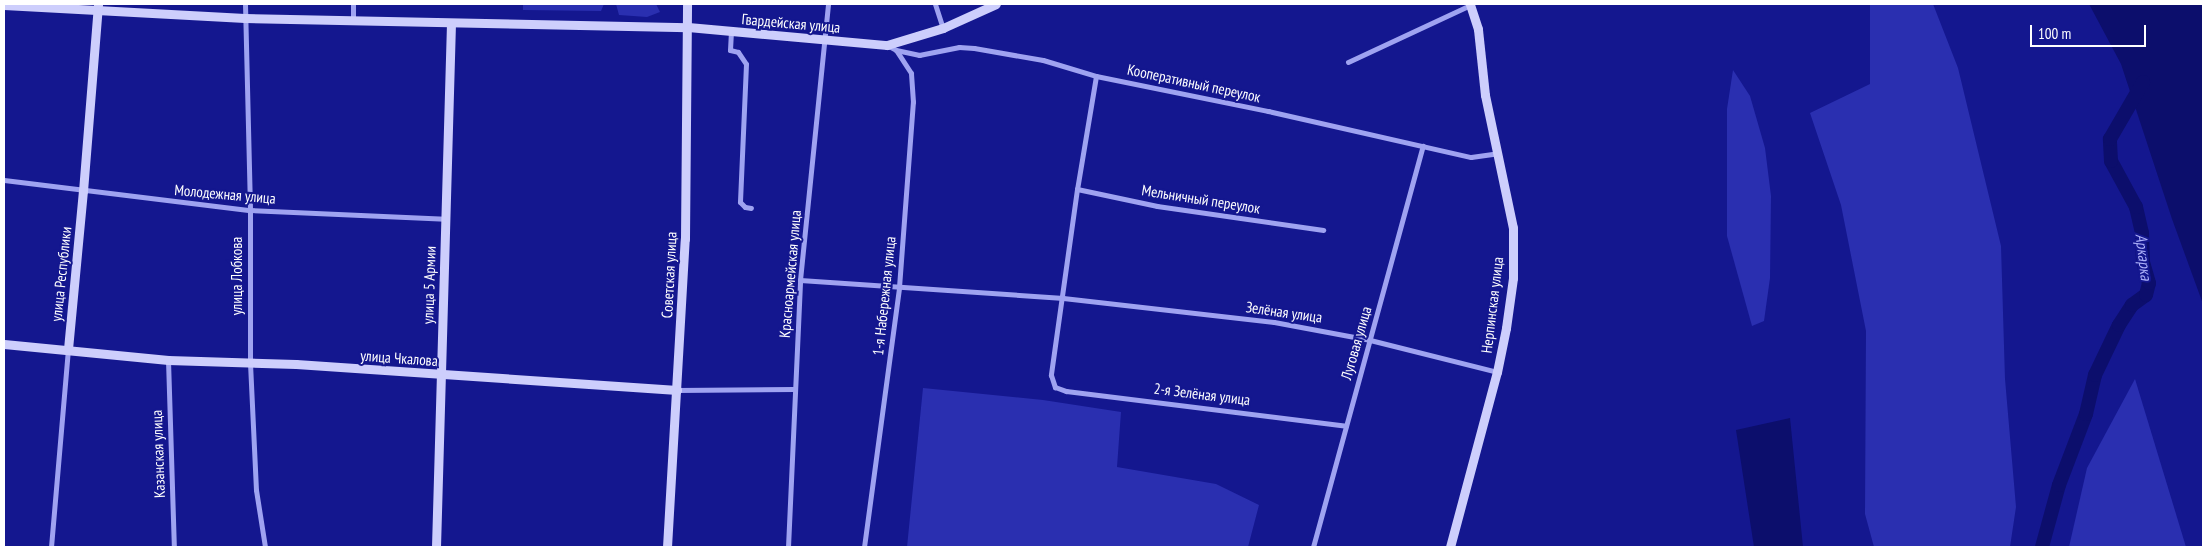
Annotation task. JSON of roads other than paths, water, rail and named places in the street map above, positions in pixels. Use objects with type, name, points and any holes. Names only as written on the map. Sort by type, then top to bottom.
[{"type":"main road","name":"Советская улица","points":[[666,547],[685,239],[687,4]]},
{"type":"main road","points":[[886,45],[943,28],[996,4]]},
{"type":"main road","name":"Нерпинская улица","points":[[1450,547],[1497,372],[1513,278],[1513,228],[1485,95],[1478,29],[1470,4]]},
{"type":"main road","name":"Гвардейская улица","points":[[4,5],[98,8],[244,18],[353,19],[451,24],[688,27],[886,45]]},
{"type":"main road","name":"улица Республики","points":[[68,349],[84,191],[98,8]]},
{"type":"main road","name":"улица 5 Армии","points":[[436,547],[451,24]]},
{"type":"main road","name":"улица Чкалова","points":[[4,344],[168,360],[250,363],[677,390]]},
{"type":"street","name":"улица Лобкова","points":[[245,4],[250,210],[250,363],[256,490],[265,547]]},
{"type":"street","points":[[353,4],[353,19]]},
{"type":"street","name":"Красноармейская улица","points":[[788,547],[800,280],[828,4]]},
{"type":"street","points":[[935,4],[943,28]]},
{"type":"street","name":"Нерпинская улица","points":[[1348,62],[1470,4]]},
{"type":"street","points":[[731,31],[730,50],[738,52],[746,64],[740,202],[745,207],[751,208]]},
{"type":"street","name":"Кооперативный переулок","points":[[886,45],[896,50],[919,55],[959,47],[1043,60],[1096,76],[1471,157],[1498,153]]},
{"type":"street","name":"1-я Набережная улица","points":[[864,547],[899,287],[913,102],[911,73],[896,50]]},
{"type":"street","points":[[1063,298],[1076,189],[1096,76]]},
{"type":"street","name":"Луговая улица","points":[[1313,547],[1423,146]]},
{"type":"street","name":"Молодежная улица","points":[[4,180],[250,210],[445,218]]},
{"type":"street","name":"Мельничный переулок","points":[[1076,189],[1157,206],[1323,230]]},
{"type":"street","name":"Зелёная улица","points":[[800,280],[1063,298],[1274,322],[1370,340],[1497,372]]},
{"type":"street","name":"2-я Зелёная улица","points":[[1063,298],[1051,375],[1055,387],[1066,391],[1346,426]]},
{"type":"street","name":"улица Республики","points":[[51,547],[68,349]]},
{"type":"street","name":"Казанская улица","points":[[168,360],[174,547]]},
{"type":"street","name":"улица Чкалова","points":[[677,390],[794,389]]},
{"type":"waterway","name":"Аркарка","points":[[2042,547],[2059,485],[2086,414],[2095,375],[2119,325],[2132,305],[2146,295],[2149,283],[2143,262],[2142,233],[2136,207],[2111,161],[2110,139],[2143,82]]}]
